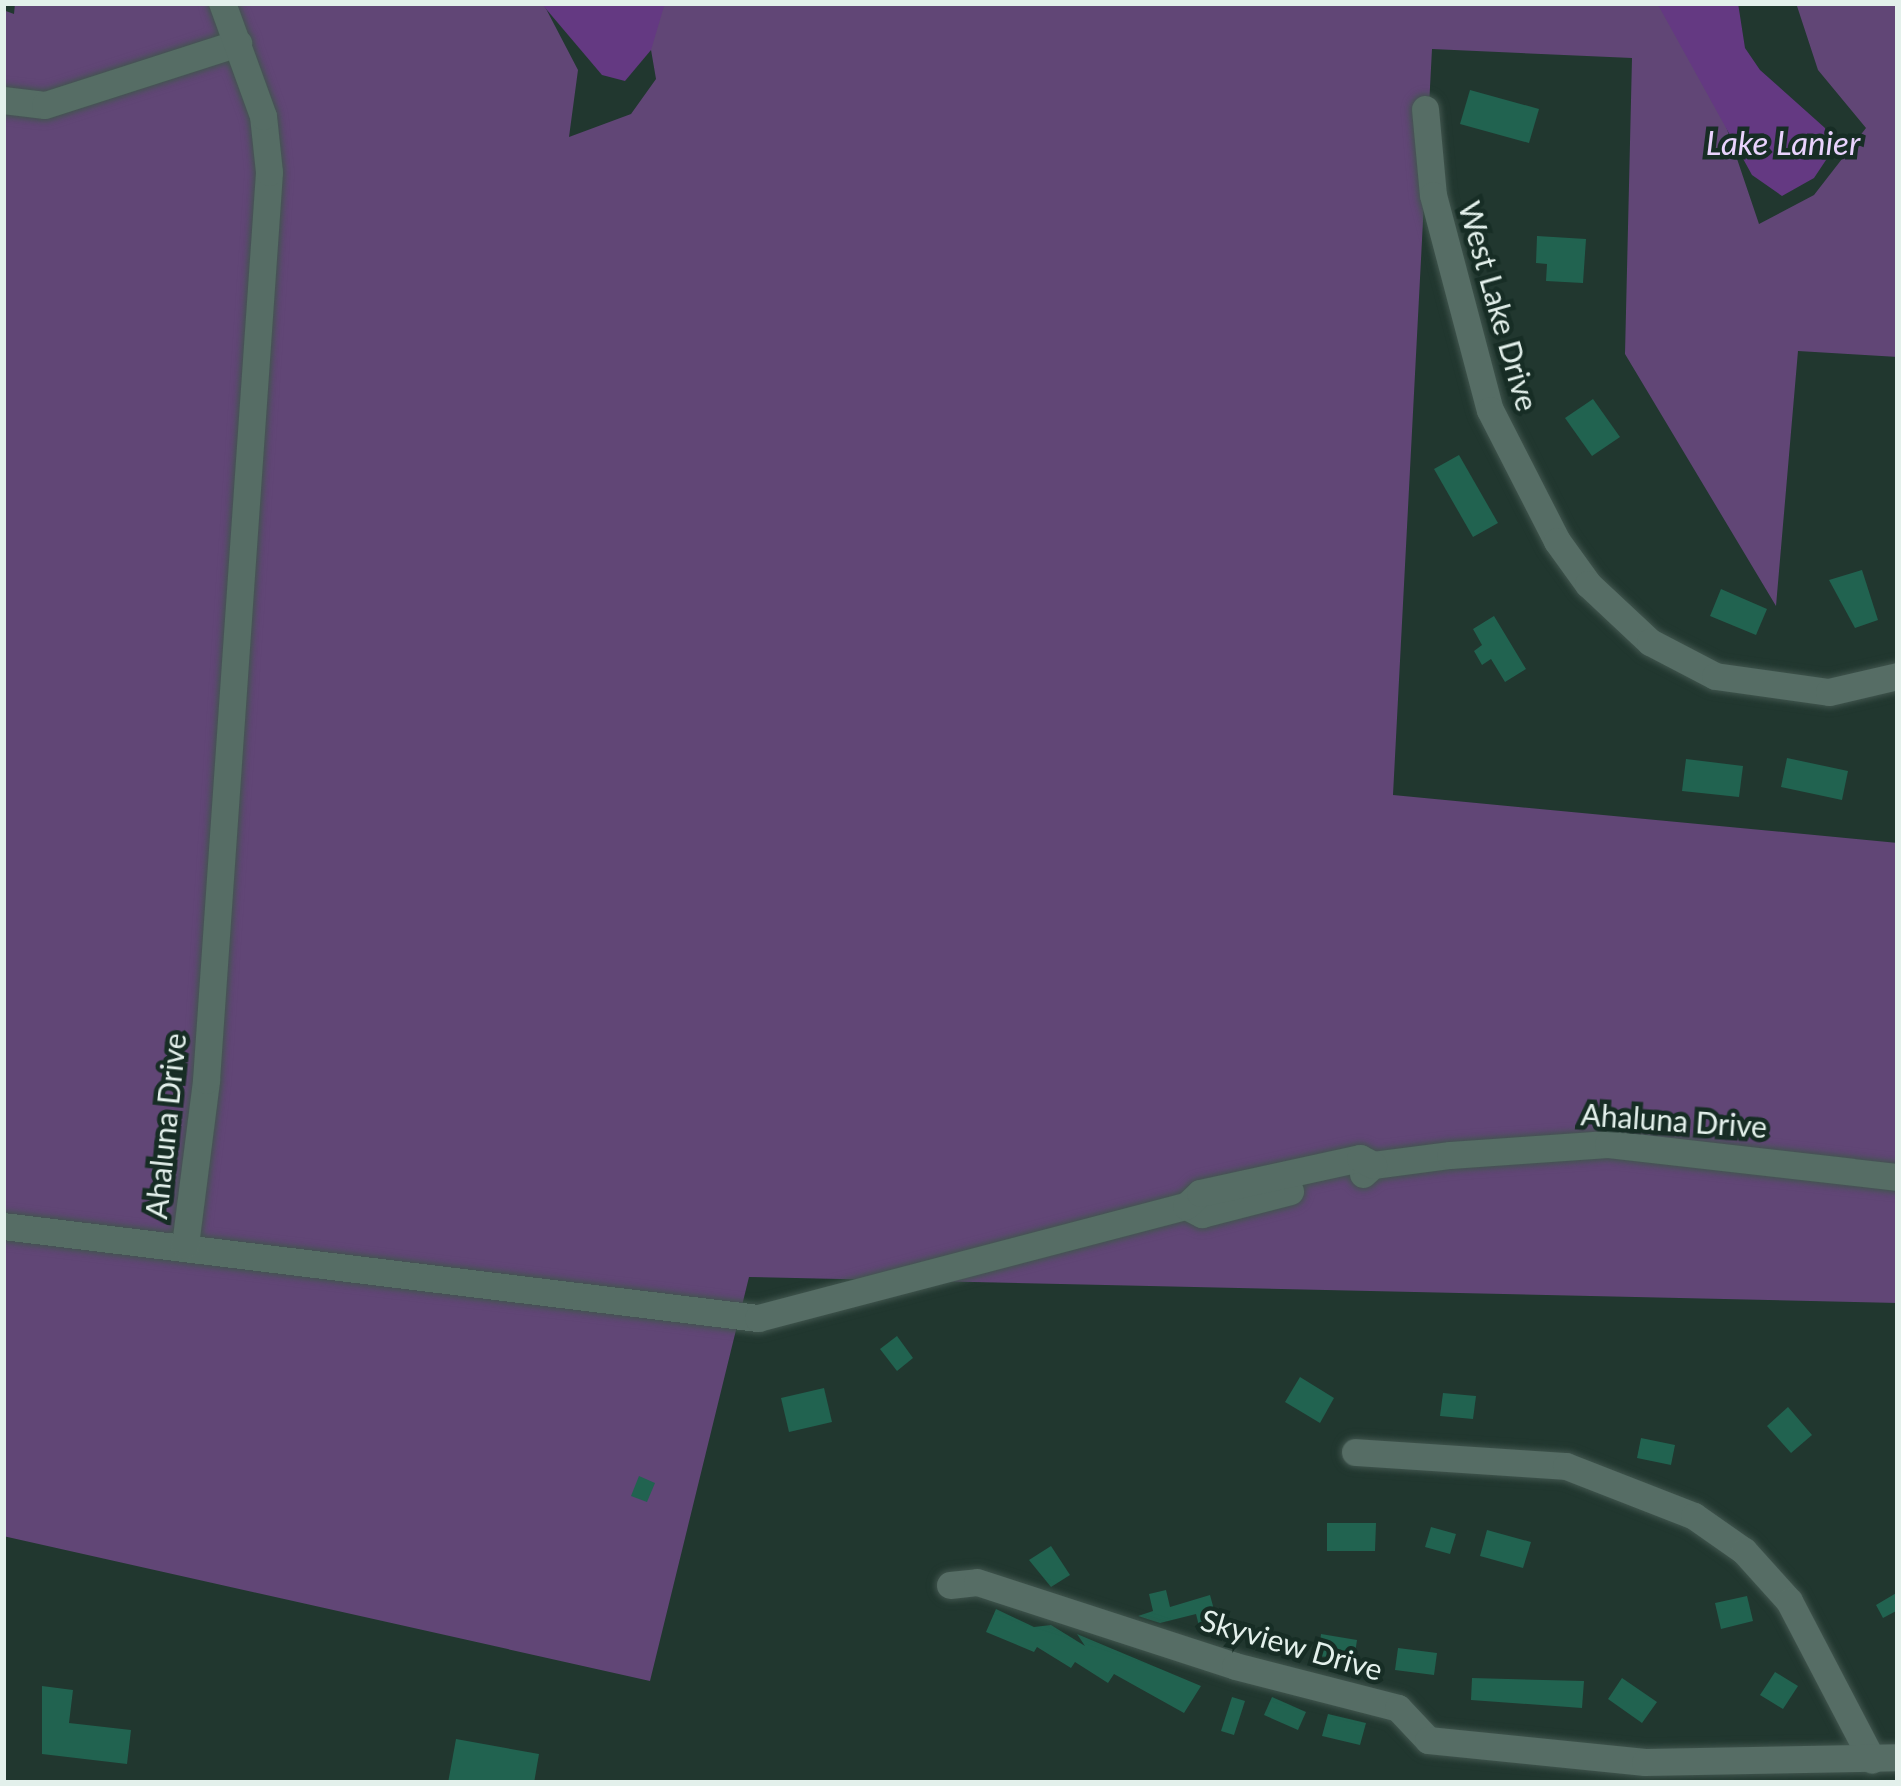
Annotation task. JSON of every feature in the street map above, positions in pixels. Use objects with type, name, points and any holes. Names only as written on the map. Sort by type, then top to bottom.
[{"type":"street","name":"Ahaluna Drive","points":[[222,3],[263,116],[269,172],[206,1079],[184,1245],[758,1318],[1186,1206],[1202,1214],[1363,1175],[1373,1165],[1608,1144],[1898,1177]]},
{"type":"street","points":[[3,100],[45,105],[238,43]]},
{"type":"street","name":"West Lake Drive","points":[[1425,109],[1432,195],[1490,410],[1557,541],[1588,584],[1650,642],[1715,676],[1829,692],[1898,676]]},
{"type":"street","points":[[3,1226],[184,1245]]},
{"type":"street","points":[[1355,1452],[1566,1466],[1694,1516],[1744,1551],[1789,1600],[1885,1759]]},
{"type":"street","name":"Skyview Drive","points":[[950,1585],[976,1582],[1235,1666],[1398,1708],[1429,1740],[1645,1762],[1885,1759]]},
{"type":"shaded area","points":[[15,3],[543,3],[578,70],[569,137],[631,114],[656,79],[643,3],[1659,3],[1706,67],[1759,224],[1814,195],[1866,128],[1818,70],[1796,3],[1898,3],[1898,357],[1798,351],[1776,606],[1625,354],[1632,58],[1432,49],[1393,795],[1898,843],[1898,1303],[749,1277],[650,1681],[3,1536],[3,10],[14,14]]},
{"type":"water","points":[[541,3],[665,3],[651,50],[625,81],[602,75]]},
{"type":"water","name":"Lake Lanier","points":[[1657,3],[1738,3],[1745,48],[1760,70],[1825,128],[1828,157],[1814,178],[1782,196],[1752,175]]},
{"type":"building","points":[[1470,90],[1539,109],[1529,143],[1460,124]]},
{"type":"building","points":[[1537,236],[1586,239],[1583,283],[1546,281],[1547,264],[1536,263]]},
{"type":"building","points":[[1593,399],[1620,437],[1592,456],[1565,418]]},
{"type":"building","points":[[1459,455],[1498,523],[1473,537],[1434,469]]},
{"type":"building","points":[[1862,570],[1878,620],[1855,628],[1829,580]]},
{"type":"building","points":[[1721,589],[1767,609],[1756,635],[1710,616]]},
{"type":"building","points":[[1494,616],[1526,669],[1505,682],[1491,659],[1482,665],[1474,651],[1482,645],[1473,629]]},
{"type":"building","points":[[1787,758],[1848,771],[1842,800],[1781,787]]},
{"type":"building","points":[[1686,759],[1743,766],[1739,797],[1682,791]]},
{"type":"building","points":[[897,1336],[913,1358],[897,1371],[880,1349]]},
{"type":"building","points":[[1300,1377],[1334,1398],[1320,1423],[1285,1402]]},
{"type":"building","points":[[824,1388],[832,1422],[789,1432],[781,1398]]},
{"type":"building","points":[[1443,1393],[1476,1396],[1473,1419],[1440,1416]]},
{"type":"building","points":[[1788,1407],[1812,1435],[1791,1453],[1767,1426]]},
{"type":"building","points":[[1641,1438],[1675,1445],[1671,1465],[1637,1458]]},
{"type":"building","points":[[639,1476],[655,1483],[647,1502],[631,1496]]},
{"type":"building","points":[[1327,1523],[1376,1523],[1375,1551],[1327,1551]]},
{"type":"building","points":[[1431,1527],[1456,1534],[1450,1554],[1425,1547]]},
{"type":"building","points":[[1487,1530],[1531,1542],[1523,1568],[1480,1556]]},
{"type":"building","points":[[1051,1546],[1070,1575],[1051,1587],[1029,1560]]},
{"type":"building","points":[[1166,1590],[1170,1607],[1210,1595],[1219,1628],[1201,1634],[1196,1614],[1160,1623],[1138,1616],[1153,1611],[1149,1594]]},
{"type":"building","points":[[1898,1592],[1898,1610],[1883,1618],[1876,1605]]},
{"type":"building","points":[[1747,1596],[1753,1621],[1721,1629],[1715,1603]]},
{"type":"building","points":[[996,1609],[1034,1627],[1051,1625],[1085,1646],[1077,1634],[1201,1686],[1184,1713],[1114,1674],[1108,1683],[1075,1662],[1071,1668],[1037,1647],[1034,1652],[986,1632]]},
{"type":"building","points":[[1321,1634],[1357,1640],[1354,1660],[1318,1656]]},
{"type":"building","points":[[1398,1648],[1437,1653],[1434,1675],[1395,1670]]},
{"type":"building","points":[[1775,1672],[1798,1686],[1783,1709],[1760,1695]]},
{"type":"building","points":[[1472,1678],[1584,1681],[1582,1708],[1471,1700]]},
{"type":"building","points":[[1622,1678],[1657,1702],[1642,1723],[1608,1699]]},
{"type":"building","points":[[42,1686],[73,1690],[69,1723],[131,1730],[127,1764],[42,1754]]},
{"type":"building","points":[[1232,1697],[1245,1701],[1234,1735],[1221,1731]]},
{"type":"building","points":[[1272,1697],[1306,1712],[1298,1730],[1264,1715]]},
{"type":"building","points":[[1328,1714],[1366,1723],[1360,1745],[1322,1736]]},
{"type":"building","points":[[456,1739],[539,1754],[534,1783],[448,1783]]}]
